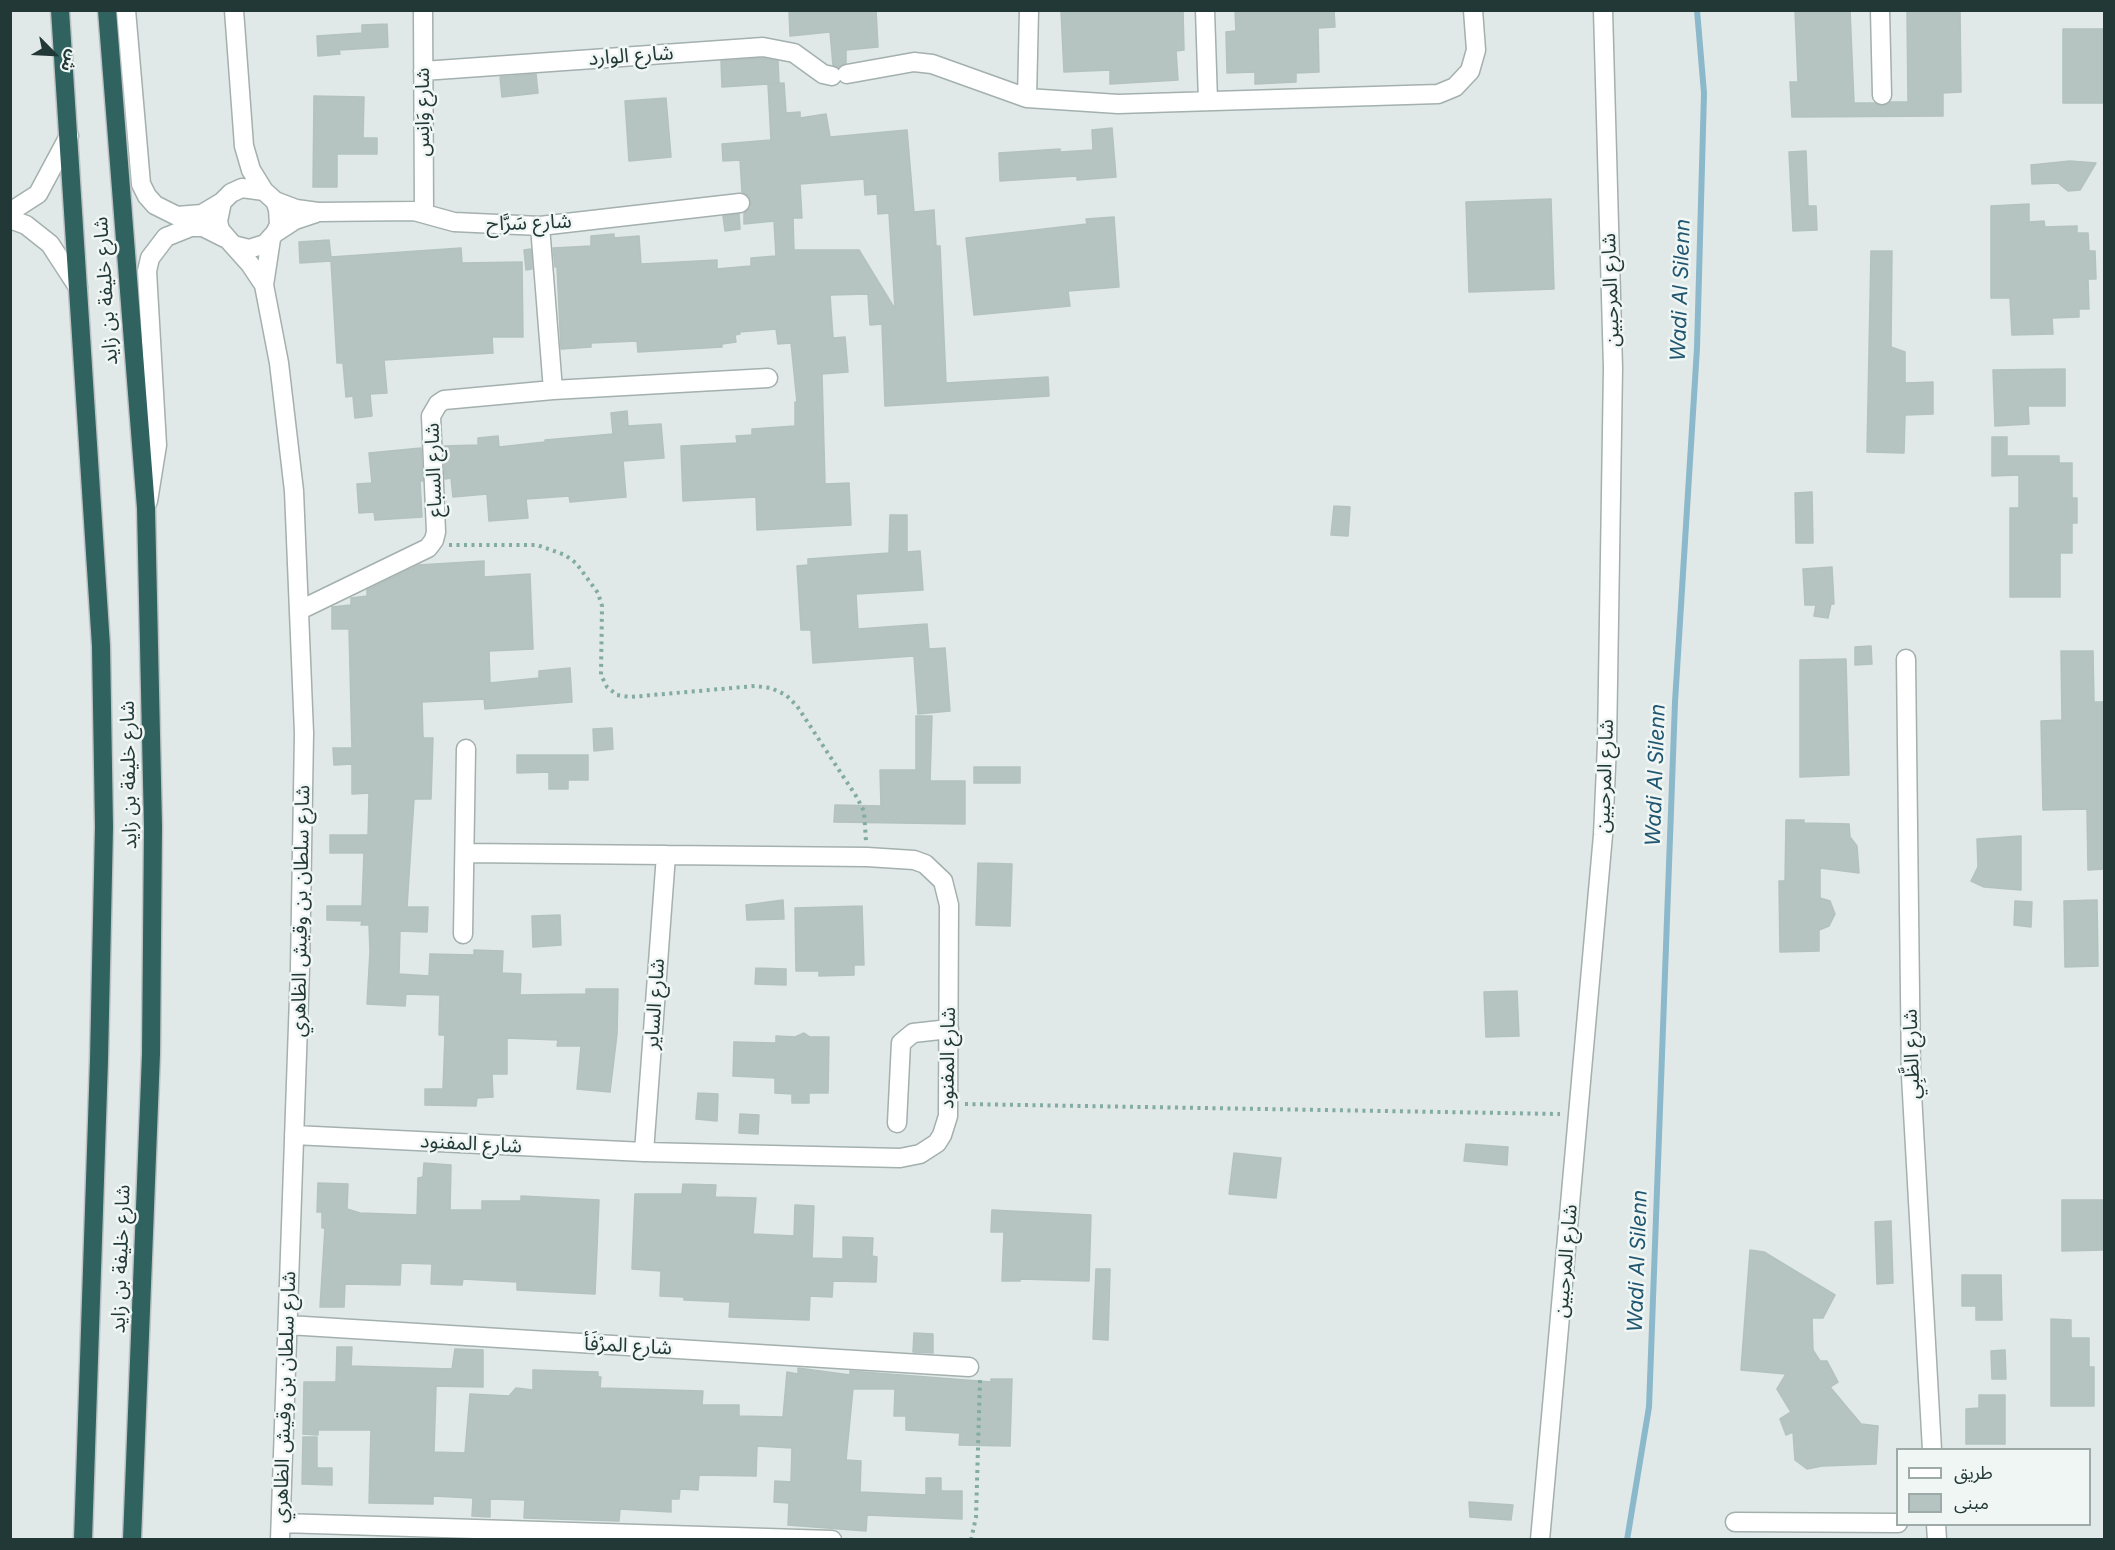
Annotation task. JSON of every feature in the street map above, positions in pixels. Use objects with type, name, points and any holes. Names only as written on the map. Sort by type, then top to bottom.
[{"type":"highway","name":"شارع خليفة بن زايد","points":[[60,10],[101,646],[104,827],[99,1072],[83,1539]]},
{"type":"highway","name":"شارع خليفة بن زايد","points":[[107,10],[146,508],[153,827],[151,1054],[132,1539]]},
{"type":"street","points":[[126,10],[141,184],[147,196],[155,206],[177,216],[202,214],[242,188],[269,196]]},
{"type":"street","points":[[146,508],[157,445],[147,271],[150,258],[166,237],[191,227],[203,227],[229,242],[249,249],[274,236],[279,217],[269,196],[251,170],[244,146],[234,10]]},
{"type":"street","name":"شارع وَانِس","points":[[423,10],[424,213]]},
{"type":"street","points":[[1029,10],[1027,98],[1118,104],[1429,95],[1447,92],[1464,80],[1474,61],[1473,10]]},
{"type":"street","points":[[1205,10],[1208,102]]},
{"type":"street","name":"شارع المرحبين","points":[[1540,1539],[1603,835],[1607,744],[1613,368],[1603,10]]},
{"type":"street","points":[[1880,10],[1882,95]]},
{"type":"street","name":"شارع الوارد","points":[[423,71],[763,47],[794,53],[823,74],[840,75],[914,62],[932,64],[1027,98]]},
{"type":"street","points":[[10,212],[38,194],[69,136]]},
{"type":"street","points":[[229,242],[218,221],[240,170],[244,146]]},
{"type":"street","name":"شارع سَرَّاح","points":[[269,196],[296,209],[318,212],[424,213],[454,222],[540,226],[740,203]]},
{"type":"street","name":"شارع سَرَّاح","points":[[274,236],[296,220],[318,212]]},
{"type":"street","points":[[10,219],[26,225],[50,244],[78,287]]},
{"type":"street","points":[[540,226],[553,390]]},
{"type":"street","name":"شارع سلطان بن وقيش الظاهري","points":[[274,236],[264,285],[279,363],[290,448],[300,609],[304,845],[280,1531]]},
{"type":"street","name":"شارع سلطان بن وقيش الظاهري","points":[[229,242],[250,264],[264,285]]},
{"type":"street","name":"شارع السباع","points":[[300,609],[430,544],[436,532],[431,423],[434,409],[444,400],[553,390],[768,378]]},
{"type":"street","name":"شارع الظَّبِي","points":[[1906,659],[1911,1076],[1932,1448]]},
{"type":"street","points":[[464,934],[466,749]]},
{"type":"street","name":"شارع المفنود","points":[[294,1135],[644,1152],[910,1157],[920,1154],[936,1143],[946,1125],[949,1104],[949,905],[942,881],[935,872],[914,860],[867,856],[465,854]]},
{"type":"street","name":"شارع الساير","points":[[644,1152],[666,855]]},
{"type":"street","points":[[897,1124],[901,1043],[913,1033],[949,1029]]},
{"type":"street","name":"شارع المرْفَأ","points":[[288,1325],[969,1367]]},
{"type":"street","points":[[1736,1522],[1896,1523]]},
{"type":"street","points":[[280,1531],[832,1539]]},
{"type":"path","points":[[430,544],[537,545],[564,555],[576,563],[598,593],[602,606],[601,675],[607,687],[617,695],[630,697],[755,686],[771,688],[786,695],[797,706],[864,811],[867,856]]},
{"type":"path","points":[[949,1104],[1579,1114]]},
{"type":"path","points":[[969,1367],[978,1372],[980,1381],[976,1517],[971,1539]]},
{"type":"building","points":[[789,10],[876,10],[878,47],[846,50],[846,63],[838,67],[833,65],[830,32],[790,36]]},
{"type":"building","points":[[1061,10],[1183,10],[1184,50],[1176,51],[1178,80],[1110,84],[1110,70],[1064,72]]},
{"type":"building","points":[[1235,10],[1334,10],[1335,27],[1318,28],[1319,72],[1296,73],[1296,82],[1255,84],[1255,72],[1227,73],[1226,32],[1236,31]]},
{"type":"building","points":[[1795,10],[1850,10],[1854,103],[1874,103],[1882,106],[1890,102],[1908,102],[1907,10],[1960,10],[1961,92],[1943,93],[1943,116],[1792,117],[1790,82],[1798,82]]},
{"type":"building","points":[[387,24],[388,47],[339,50],[340,54],[318,56],[317,36],[362,33],[362,25]]},
{"type":"building","points":[[2063,29],[2104,29],[2104,103],[2063,103]]},
{"type":"building","points":[[762,58],[778,61],[779,83],[771,84],[784,83],[786,113],[800,112],[800,118],[826,114],[830,137],[907,130],[914,212],[934,210],[936,246],[940,246],[946,383],[1048,377],[1049,396],[885,406],[882,324],[870,325],[868,294],[830,295],[833,338],[845,337],[848,372],[822,374],[825,484],[849,483],[851,525],[757,530],[756,497],[683,501],[681,446],[737,443],[736,436],[752,435],[752,429],[795,426],[795,402],[797,402],[791,343],[778,344],[776,329],[739,332],[740,334],[735,335],[736,342],[722,344],[722,347],[638,352],[637,341],[591,343],[591,347],[561,349],[557,267],[555,267],[553,248],[591,246],[591,236],[614,234],[614,238],[639,236],[641,264],[717,260],[717,269],[751,266],[751,258],[776,256],[774,221],[744,224],[744,213],[750,208],[751,202],[749,196],[742,192],[740,160],[723,161],[722,144],[771,140],[768,84],[722,87],[721,61]],"holes":[[[864,179],[865,195],[877,194],[878,214],[889,213],[895,309],[859,250],[794,250],[793,218],[802,218],[800,184]]]},
{"type":"building","points":[[536,74],[538,93],[502,97],[500,77]]},
{"type":"building","points":[[314,96],[364,97],[363,138],[377,138],[377,154],[337,154],[337,187],[313,187]]},
{"type":"building","points":[[666,98],[671,157],[629,161],[625,101]]},
{"type":"building","points":[[1112,128],[1116,177],[1077,180],[1077,176],[1000,181],[999,153],[1060,149],[1060,152],[1093,150],[1092,130]]},
{"type":"building","points":[[1806,151],[1808,206],[1816,206],[1817,230],[1793,231],[1789,152]]},
{"type":"building","points":[[2070,161],[2096,163],[2080,190],[2068,191],[2058,183],[2032,184],[2031,165]]},
{"type":"building","points":[[1551,199],[1554,289],[1469,292],[1466,202]]},
{"type":"building","points":[[2029,204],[2029,222],[2044,221],[2045,227],[2077,226],[2077,233],[2088,233],[2089,251],[2095,251],[2096,279],[2088,279],[2089,309],[2079,309],[2079,317],[2052,318],[2053,334],[2012,335],[2010,298],[1991,298],[1991,206]]},
{"type":"building","points":[[739,214],[740,229],[725,231],[723,216]]},
{"type":"building","points":[[1114,217],[1119,287],[1068,291],[1070,306],[974,315],[966,238],[1087,224],[1086,219]]},
{"type":"building","points":[[329,240],[331,257],[461,248],[462,263],[522,262],[523,337],[492,337],[493,353],[384,360],[387,393],[370,394],[372,416],[355,418],[353,396],[346,397],[343,363],[337,363],[331,261],[300,263],[299,242]]},
{"type":"building","points":[[531,249],[532,269],[526,270],[524,250]]},
{"type":"building","points":[[1871,251],[1892,251],[1891,347],[1905,352],[1905,383],[1933,382],[1933,414],[1905,415],[1904,453],[1867,452]]},
{"type":"building","points":[[2065,369],[2065,406],[2028,406],[2029,424],[1995,426],[1993,370]]},
{"type":"building","points":[[627,411],[628,426],[661,424],[664,458],[623,461],[626,497],[570,502],[569,496],[526,499],[528,518],[489,521],[487,494],[453,497],[451,478],[445,479],[444,446],[478,445],[478,438],[498,436],[499,447],[613,434],[611,413]]},
{"type":"building","points":[[1992,437],[2007,437],[2007,456],[2059,456],[2059,463],[2072,463],[2072,498],[2077,498],[2077,523],[2072,523],[2072,553],[2060,553],[2060,597],[2010,597],[2010,508],[2019,508],[2019,475],[1992,476]]},
{"type":"building","points":[[421,448],[422,517],[375,520],[374,512],[359,513],[357,484],[372,483],[369,453]]},
{"type":"building","points":[[1812,492],[1813,543],[1796,543],[1795,493]]},
{"type":"building","points":[[1334,506],[1350,507],[1348,536],[1331,535]]},
{"type":"building","points":[[890,515],[907,515],[907,552],[920,551],[923,590],[856,594],[858,629],[927,624],[929,649],[945,648],[950,711],[918,714],[914,656],[813,663],[811,630],[801,630],[797,566],[808,565],[808,559],[889,553]]},
{"type":"building","points":[[484,561],[484,577],[530,574],[533,649],[489,651],[490,683],[539,678],[539,671],[570,668],[572,702],[485,709],[484,699],[422,702],[423,738],[433,738],[431,799],[414,799],[407,907],[428,907],[427,932],[400,931],[399,974],[429,976],[430,954],[474,955],[474,950],[503,951],[502,973],[521,974],[520,995],[586,994],[586,989],[618,989],[617,1034],[610,1092],[577,1089],[581,1046],[557,1046],[558,1040],[507,1038],[507,1074],[492,1074],[493,1097],[477,1098],[476,1106],[425,1105],[425,1089],[443,1089],[445,1035],[439,1035],[440,995],[406,994],[405,1006],[367,1004],[369,925],[361,925],[362,921],[327,920],[327,906],[362,906],[364,853],[330,853],[330,835],[368,835],[369,793],[352,794],[352,764],[334,765],[333,748],[352,748],[349,629],[332,629],[332,607],[351,605],[351,598],[367,596],[367,590],[419,565]]},
{"type":"building","points":[[1832,567],[1834,604],[1831,604],[1828,618],[1814,616],[1816,605],[1805,605],[1803,569]]},
{"type":"building","points":[[1871,646],[1872,664],[1855,665],[1855,647]]},
{"type":"building","points":[[2061,651],[2093,651],[2094,702],[2104,702],[2104,869],[2088,870],[2087,809],[2043,810],[2041,721],[2062,720]]},
{"type":"building","points":[[1846,659],[1849,775],[1800,777],[1800,660]]},
{"type":"building","points":[[916,716],[932,716],[930,781],[965,781],[965,824],[834,822],[835,805],[881,806],[880,770],[916,770]]},
{"type":"building","points":[[612,728],[613,749],[594,751],[593,729]]},
{"type":"building","points":[[517,755],[588,755],[588,780],[568,780],[568,789],[549,789],[549,772],[517,773]]},
{"type":"building","points":[[974,767],[1020,767],[1020,783],[974,783]]},
{"type":"building","points":[[1786,820],[1804,820],[1804,823],[1849,824],[1850,837],[1857,846],[1859,873],[1820,868],[1820,898],[1830,901],[1835,914],[1829,926],[1819,930],[1819,951],[1780,952],[1779,881],[1785,881]]},
{"type":"building","points":[[2021,836],[2021,890],[1984,887],[1971,881],[1978,867],[1977,839]]},
{"type":"building","points":[[978,863],[1012,864],[1010,926],[976,925]]},
{"type":"building","points":[[783,900],[784,919],[747,920],[746,905]]},
{"type":"building","points":[[2097,900],[2098,966],[2065,967],[2064,901]]},
{"type":"building","points":[[2015,901],[2032,902],[2031,927],[2014,925]]},
{"type":"building","points":[[862,906],[864,965],[854,965],[854,975],[819,976],[819,971],[796,971],[795,908]]},
{"type":"building","points":[[560,915],[561,945],[533,947],[532,916]]},
{"type":"building","points":[[756,968],[786,969],[786,985],[755,984]]},
{"type":"building","points":[[1517,991],[1519,1036],[1486,1037],[1484,992]]},
{"type":"building","points":[[804,1033],[810,1037],[829,1037],[828,1093],[809,1093],[809,1103],[792,1103],[792,1094],[775,1093],[775,1078],[733,1076],[734,1042],[776,1043],[776,1036],[795,1037]]},
{"type":"building","points":[[698,1093],[718,1094],[717,1121],[696,1119]]},
{"type":"building","points":[[740,1114],[759,1115],[758,1134],[739,1133]]},
{"type":"building","points":[[1466,1144],[1508,1147],[1507,1165],[1464,1161]]},
{"type":"building","points":[[1234,1153],[1281,1158],[1276,1198],[1229,1194]]},
{"type":"building","points":[[424,1163],[451,1165],[450,1210],[482,1210],[482,1201],[521,1201],[521,1196],[599,1200],[595,1294],[517,1290],[517,1282],[463,1279],[462,1285],[431,1284],[432,1264],[401,1263],[400,1285],[345,1284],[344,1307],[320,1307],[325,1228],[322,1228],[322,1212],[317,1212],[318,1183],[348,1184],[347,1209],[360,1213],[417,1215],[418,1178],[423,1177]]},
{"type":"building","points":[[683,1184],[716,1185],[715,1197],[756,1198],[753,1234],[794,1236],[795,1205],[814,1206],[812,1258],[843,1259],[843,1237],[873,1238],[872,1256],[877,1257],[876,1282],[833,1281],[832,1297],[810,1296],[809,1320],[729,1317],[730,1302],[684,1300],[684,1297],[660,1296],[661,1271],[632,1269],[635,1194],[682,1194]]},
{"type":"building","points":[[2062,1200],[2104,1200],[2104,1250],[2062,1251]]},
{"type":"building","points":[[992,1210],[1091,1215],[1089,1281],[1020,1279],[1020,1281],[1002,1281],[1004,1232],[991,1232]]},
{"type":"building","points":[[1891,1221],[1893,1283],[1877,1284],[1875,1222]]},
{"type":"building","points":[[1750,1250],[1764,1252],[1835,1295],[1823,1318],[1812,1318],[1813,1350],[1820,1361],[1827,1361],[1838,1382],[1830,1387],[1861,1424],[1878,1426],[1876,1464],[1822,1466],[1807,1469],[1795,1460],[1793,1432],[1786,1435],[1780,1419],[1791,1412],[1777,1389],[1786,1374],[1741,1370]]},
{"type":"building","points":[[1096,1269],[1110,1269],[1108,1340],[1093,1339]]},
{"type":"building","points":[[1962,1275],[2001,1275],[2002,1320],[1976,1320],[1976,1306],[1962,1306]]},
{"type":"building","points":[[2051,1319],[2071,1320],[2071,1338],[2089,1338],[2089,1367],[2094,1367],[2094,1406],[2051,1406]]},
{"type":"building","points":[[914,1333],[933,1334],[933,1353],[913,1352]]},
{"type":"building","points":[[337,1347],[352,1347],[351,1366],[452,1369],[455,1349],[483,1350],[483,1387],[436,1386],[434,1452],[465,1453],[470,1394],[509,1396],[516,1388],[533,1390],[533,1370],[598,1372],[598,1377],[601,1377],[600,1388],[703,1391],[702,1405],[739,1405],[739,1416],[783,1417],[787,1372],[798,1374],[798,1368],[850,1375],[850,1371],[991,1382],[991,1379],[1012,1379],[1010,1446],[959,1445],[960,1433],[906,1430],[906,1416],[894,1416],[895,1389],[853,1389],[846,1460],[861,1461],[860,1492],[926,1495],[926,1478],[941,1478],[941,1491],[962,1491],[962,1519],[867,1515],[866,1531],[788,1525],[789,1503],[774,1502],[775,1481],[791,1482],[792,1448],[757,1446],[756,1476],[699,1475],[698,1490],[680,1489],[679,1499],[671,1499],[671,1512],[620,1509],[619,1521],[524,1518],[525,1500],[490,1499],[490,1517],[472,1516],[473,1498],[433,1496],[433,1504],[369,1503],[371,1430],[318,1430],[318,1435],[303,1434],[304,1382],[336,1382]]},
{"type":"building","points":[[2005,1350],[2006,1379],[1992,1379],[1991,1351]]},
{"type":"building","points":[[1979,1395],[2005,1395],[2005,1444],[1966,1444],[1966,1409],[1979,1408]]},
{"type":"building","points":[[303,1437],[317,1437],[317,1468],[332,1468],[332,1485],[302,1484]]},
{"type":"building","points":[[1469,1502],[1513,1505],[1511,1520],[1470,1517]]},
{"type":"waterway","name":"Wadi Al Silenn","points":[[1627,1540],[1649,1407],[1675,702],[1697,348],[1704,93],[1697,10]]}]
